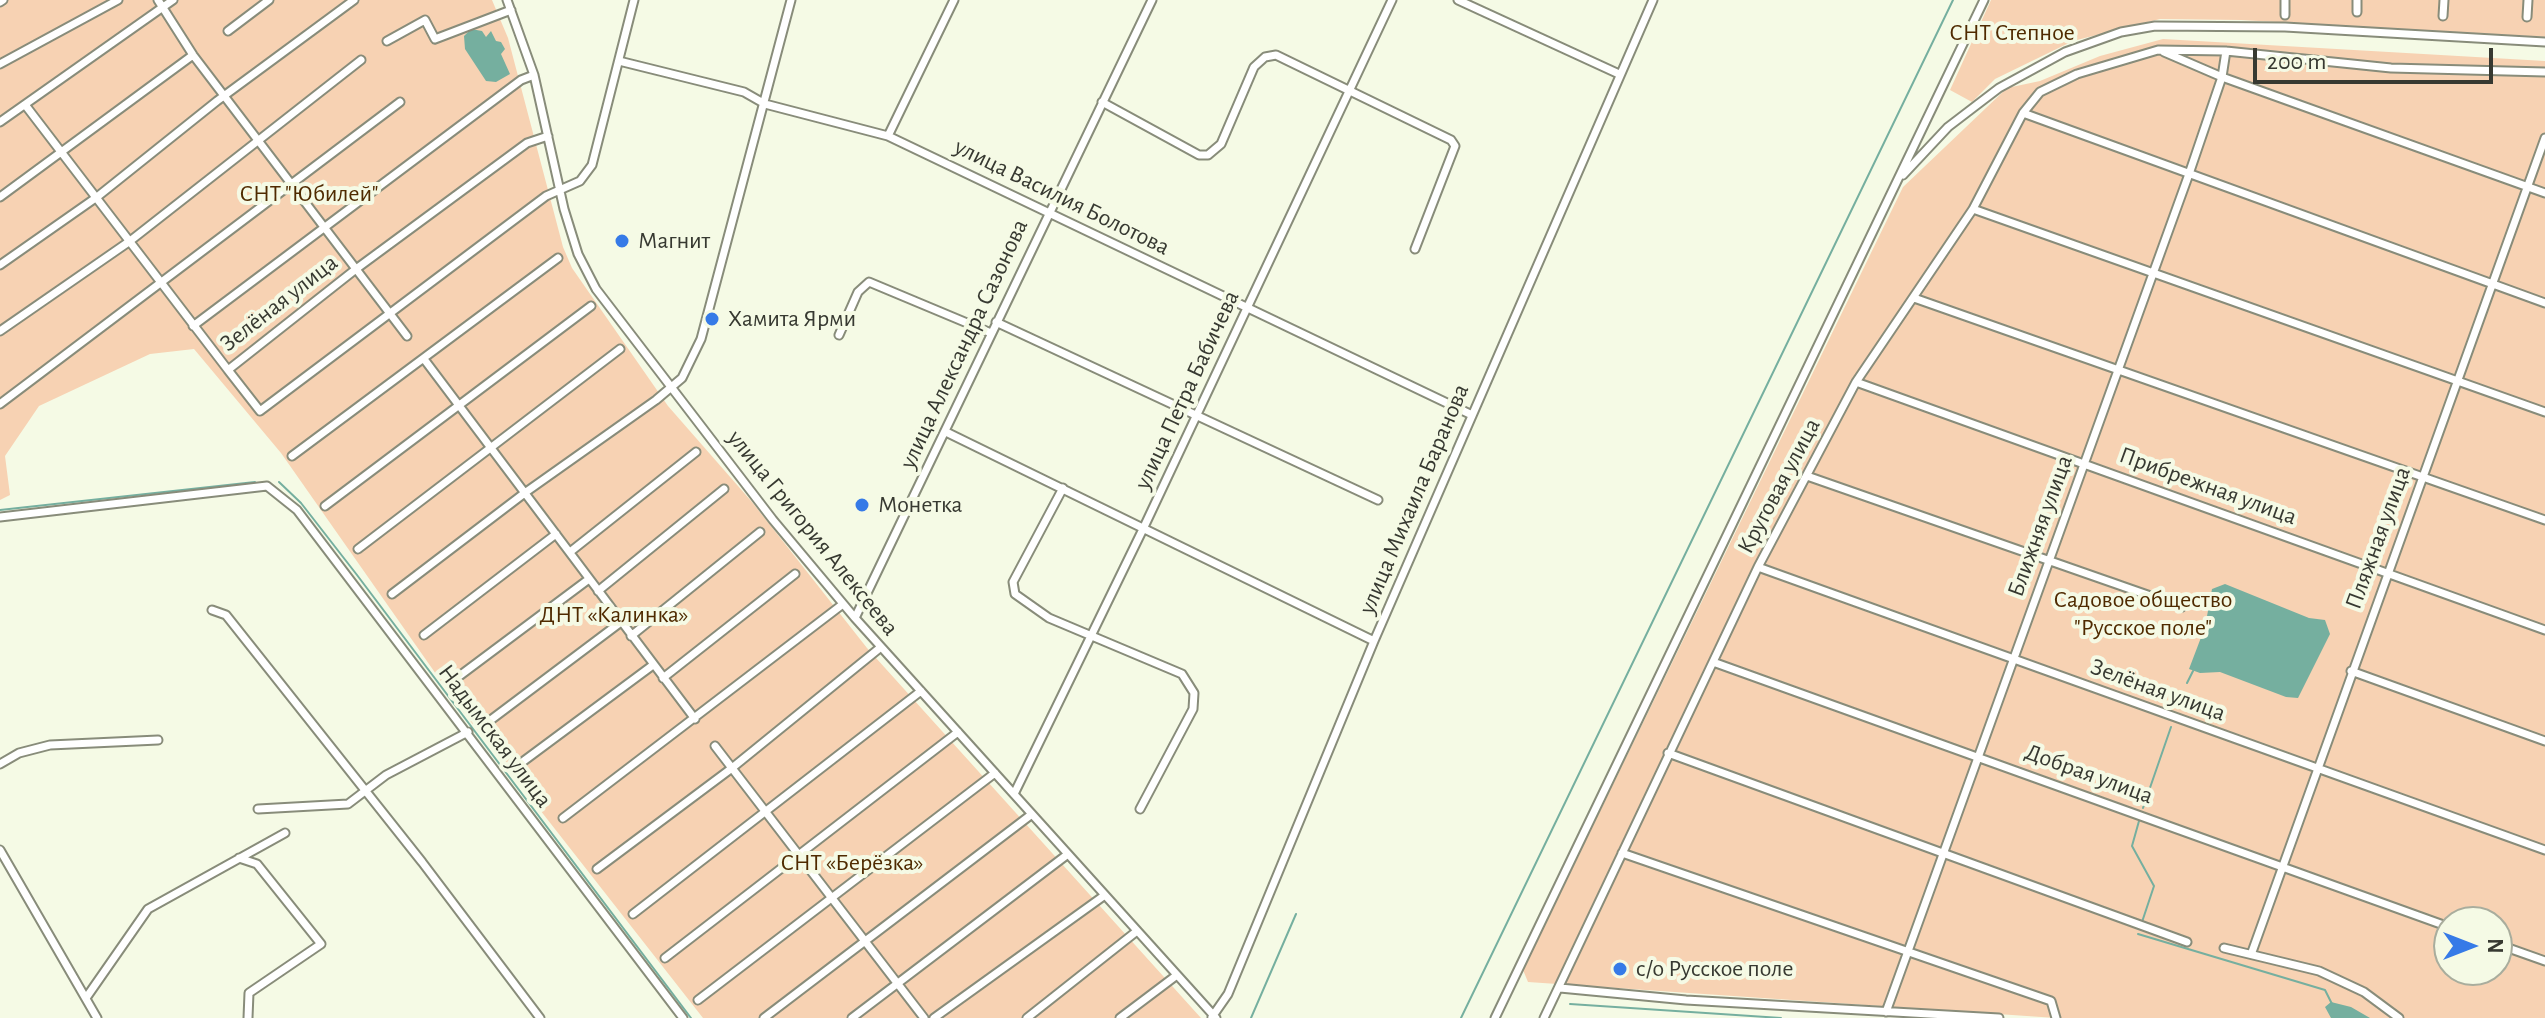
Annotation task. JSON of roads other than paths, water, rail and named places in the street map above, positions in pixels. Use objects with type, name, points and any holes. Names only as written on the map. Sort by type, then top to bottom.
[{"type":"street","points":[[0,64],[118,0]]},
{"type":"street","points":[[0,122],[26,106],[161,4],[173,0]]},
{"type":"street","points":[[228,31],[269,0]]},
{"type":"street","points":[[0,265],[97,197],[224,96],[354,0]]},
{"type":"street","name":"улица Григория Алексеева","points":[[507,0],[534,75],[578,254],[596,289],[671,389],[843,604],[1213,1017]]},
{"type":"street","points":[[228,370],[260,411],[546,196],[580,181],[592,165],[634,0]]},
{"type":"street","points":[[392,594],[682,378],[701,339],[791,0]]},
{"type":"street","points":[[888,136],[954,0]]},
{"type":"street","name":"улица Александра Сазонова","points":[[855,618],[1152,0]]},
{"type":"street","name":"улица Петра Бабичева","points":[[1014,794],[1198,415],[1392,0]]},
{"type":"street","points":[[1458,0],[1619,74]]},
{"type":"street","name":"улица Михаила Баранова","points":[[1213,1017],[1228,994],[1374,641],[1653,0]]},
{"type":"street","points":[[1495,1018],[1984,0]]},
{"type":"street","points":[[2285,0],[2285,15]]},
{"type":"street","points":[[2357,0],[2357,12]]},
{"type":"street","points":[[2443,16],[2444,0]]},
{"type":"street","points":[[2527,17],[2528,0]]},
{"type":"street","points":[[161,4],[193,55],[407,336]]},
{"type":"street","points":[[387,41],[425,20],[435,39],[511,10]]},
{"type":"street","points":[[1901,177],[1948,127],[1999,88],[2065,52],[2121,32],[2155,26],[2271,27],[2545,42]]},
{"type":"street","points":[[2158,50],[2222,77],[2545,193]]},
{"type":"street","name":"Круговая улица","points":[[1544,1018],[1758,567],[1856,382],[1973,209],[2023,113],[2040,92],[2077,74],[2158,50],[2226,51],[2391,68],[2545,72]]},
{"type":"street","name":"Ближняя улица","points":[[1886,1012],[1976,754],[2189,174],[2222,77],[2226,51]]},
{"type":"street","points":[[0,197],[193,55]]},
{"type":"street","points":[[1102,102],[1204,156],[1212,154],[1221,144],[1254,67],[1265,57],[1276,55],[1451,140],[1455,146],[1415,249]]},
{"type":"street","points":[[0,331],[130,241],[361,60]]},
{"type":"street","name":"улица Василия Болотова","points":[[619,61],[744,92],[765,104],[888,136],[1472,415]]},
{"type":"street","points":[[193,326],[521,80],[534,75]]},
{"type":"street","points":[[0,404],[400,102]]},
{"type":"street","name":"Зелёная улица","points":[[26,106],[228,370],[356,269],[527,143],[548,136]]},
{"type":"street","points":[[2023,113],[2545,303]]},
{"type":"street","name":"Пляжная улица","points":[[2252,952],[2386,571],[2495,285],[2545,138]]},
{"type":"street","points":[[1973,209],[2545,412]]},
{"type":"street","points":[[292,456],[558,258]]},
{"type":"street","points":[[839,335],[858,292],[869,282],[991,333]]},
{"type":"street","points":[[1914,298],[2545,520]]},
{"type":"street","points":[[325,506],[591,306]]},
{"type":"street","points":[[996,322],[1378,500]]},
{"type":"street","points":[[358,549],[620,349]]},
{"type":"street","points":[[424,359],[695,719]]},
{"type":"street","name":"Прибрежная улица","points":[[1856,382],[2545,630]]},
{"type":"street","points":[[946,432],[1374,641]]},
{"type":"street","points":[[570,552],[696,452]]},
{"type":"street","points":[[1807,476],[2048,563],[2182,607]]},
{"type":"street","name":"Надымская улица","points":[[0,517],[267,486],[297,510],[683,1018]]},
{"type":"street","points":[[1063,488],[1013,588],[1018,599],[1091,636],[1182,674],[1193,688],[1193,709],[1140,809]]},
{"type":"street","points":[[598,591],[724,489]]},
{"type":"street","points":[[631,636],[760,532]]},
{"type":"street","points":[[424,635],[556,534]]},
{"type":"street","name":"Зелёная улица","points":[[1758,567],[2545,850]]},
{"type":"street","points":[[663,678],[795,574]]},
{"type":"street","points":[[458,677],[589,579]]},
{"type":"street","points":[[563,818],[843,604]]},
{"type":"street","points":[[212,610],[226,615],[422,862],[540,1018]]},
{"type":"street","points":[[488,722],[621,622]]},
{"type":"street","points":[[597,869],[732,768],[881,647]]},
{"type":"street","name":"Добрая улица","points":[[1713,662],[1976,754],[2433,921]]},
{"type":"street","points":[[521,763],[653,665]]},
{"type":"street","points":[[2351,671],[2545,741]]},
{"type":"street","points":[[633,914],[921,691]]},
{"type":"street","points":[[258,809],[348,804],[386,775],[468,732]]},
{"type":"street","points":[[665,958],[958,732]]},
{"type":"street","points":[[0,764],[19,753],[50,745],[158,740]]},
{"type":"street","points":[[715,746],[924,1018]]},
{"type":"street","points":[[1668,753],[2187,942]]},
{"type":"street","points":[[698,1000],[995,773]]},
{"type":"street","points":[[764,1018],[1032,814]]},
{"type":"street","points":[[86,998],[148,909],[285,833]]},
{"type":"street","points":[[0,850],[97,1018]]},
{"type":"street","points":[[1622,853],[2051,1001],[2056,1018]]},
{"type":"street","points":[[852,1018],[1068,854]]},
{"type":"street","points":[[239,858],[257,864],[321,944],[249,993],[248,1018]]},
{"type":"street","points":[[934,1018],[1105,895]]},
{"type":"street","points":[[1027,1018],[1137,931]]},
{"type":"street","points":[[2224,948],[2252,952],[2319,971],[2364,992],[2399,1018]]},
{"type":"street","points":[[2513,950],[2545,961]]},
{"type":"street","points":[[1120,1018],[1177,975]]},
{"type":"street","points":[[1560,988],[1686,1000],[1999,1018]]},
{"type":"water","points":[[471,29],[482,31],[486,37],[491,31],[496,41],[501,42],[505,49],[501,54],[510,74],[496,82],[486,81],[465,49],[464,36]]},
{"type":"water","points":[[2225,584],[2309,618],[2325,620],[2330,634],[2298,698],[2286,697],[2220,672],[2200,673],[2189,669],[2205,627],[2212,589]]},
{"type":"water","points":[[2331,1002],[2351,1007],[2370,1018],[2331,1018],[2325,1007]]},
{"type":"waterway","points":[[1461,1018],[1953,0]]},
{"type":"waterway","points":[[0,510],[255,482]]},
{"type":"waterway","points":[[279,482],[301,503],[357,575],[691,1018]]},
{"type":"waterway","points":[[2187,683],[2193,671]]},
{"type":"waterway","points":[[2143,808],[2171,727]]},
{"type":"waterway","points":[[2139,821],[2132,846],[2154,886],[2142,922]]},
{"type":"waterway","points":[[1251,1018],[1296,914]]},
{"type":"waterway","points":[[2138,934],[2325,990],[2332,1004]]},
{"type":"waterway","points":[[1570,1004],[1781,1018]]},
{"type":"place","name":"Магнит","points":[[622,241]]},
{"type":"place","name":"Хамита Ярми","points":[[712,319]]},
{"type":"place","name":"Монетка","points":[[862,505]]},
{"type":"place","name":"с/о Русское поле","points":[[1620,969]]},
{"type":"park label","name":"СНТ Степное","points":[[2012,33]]},
{"type":"park label","name":"СНТ \"Юбилей\"","points":[[309,194]]},
{"type":"park label","name":"Садовое общество \"Русское поле\"","points":[[2143,614]]},
{"type":"park label","name":"ДНТ «Калинка»","points":[[614,615]]},
{"type":"park label","name":"СНТ «Берёзка»","points":[[852,863]]}]
